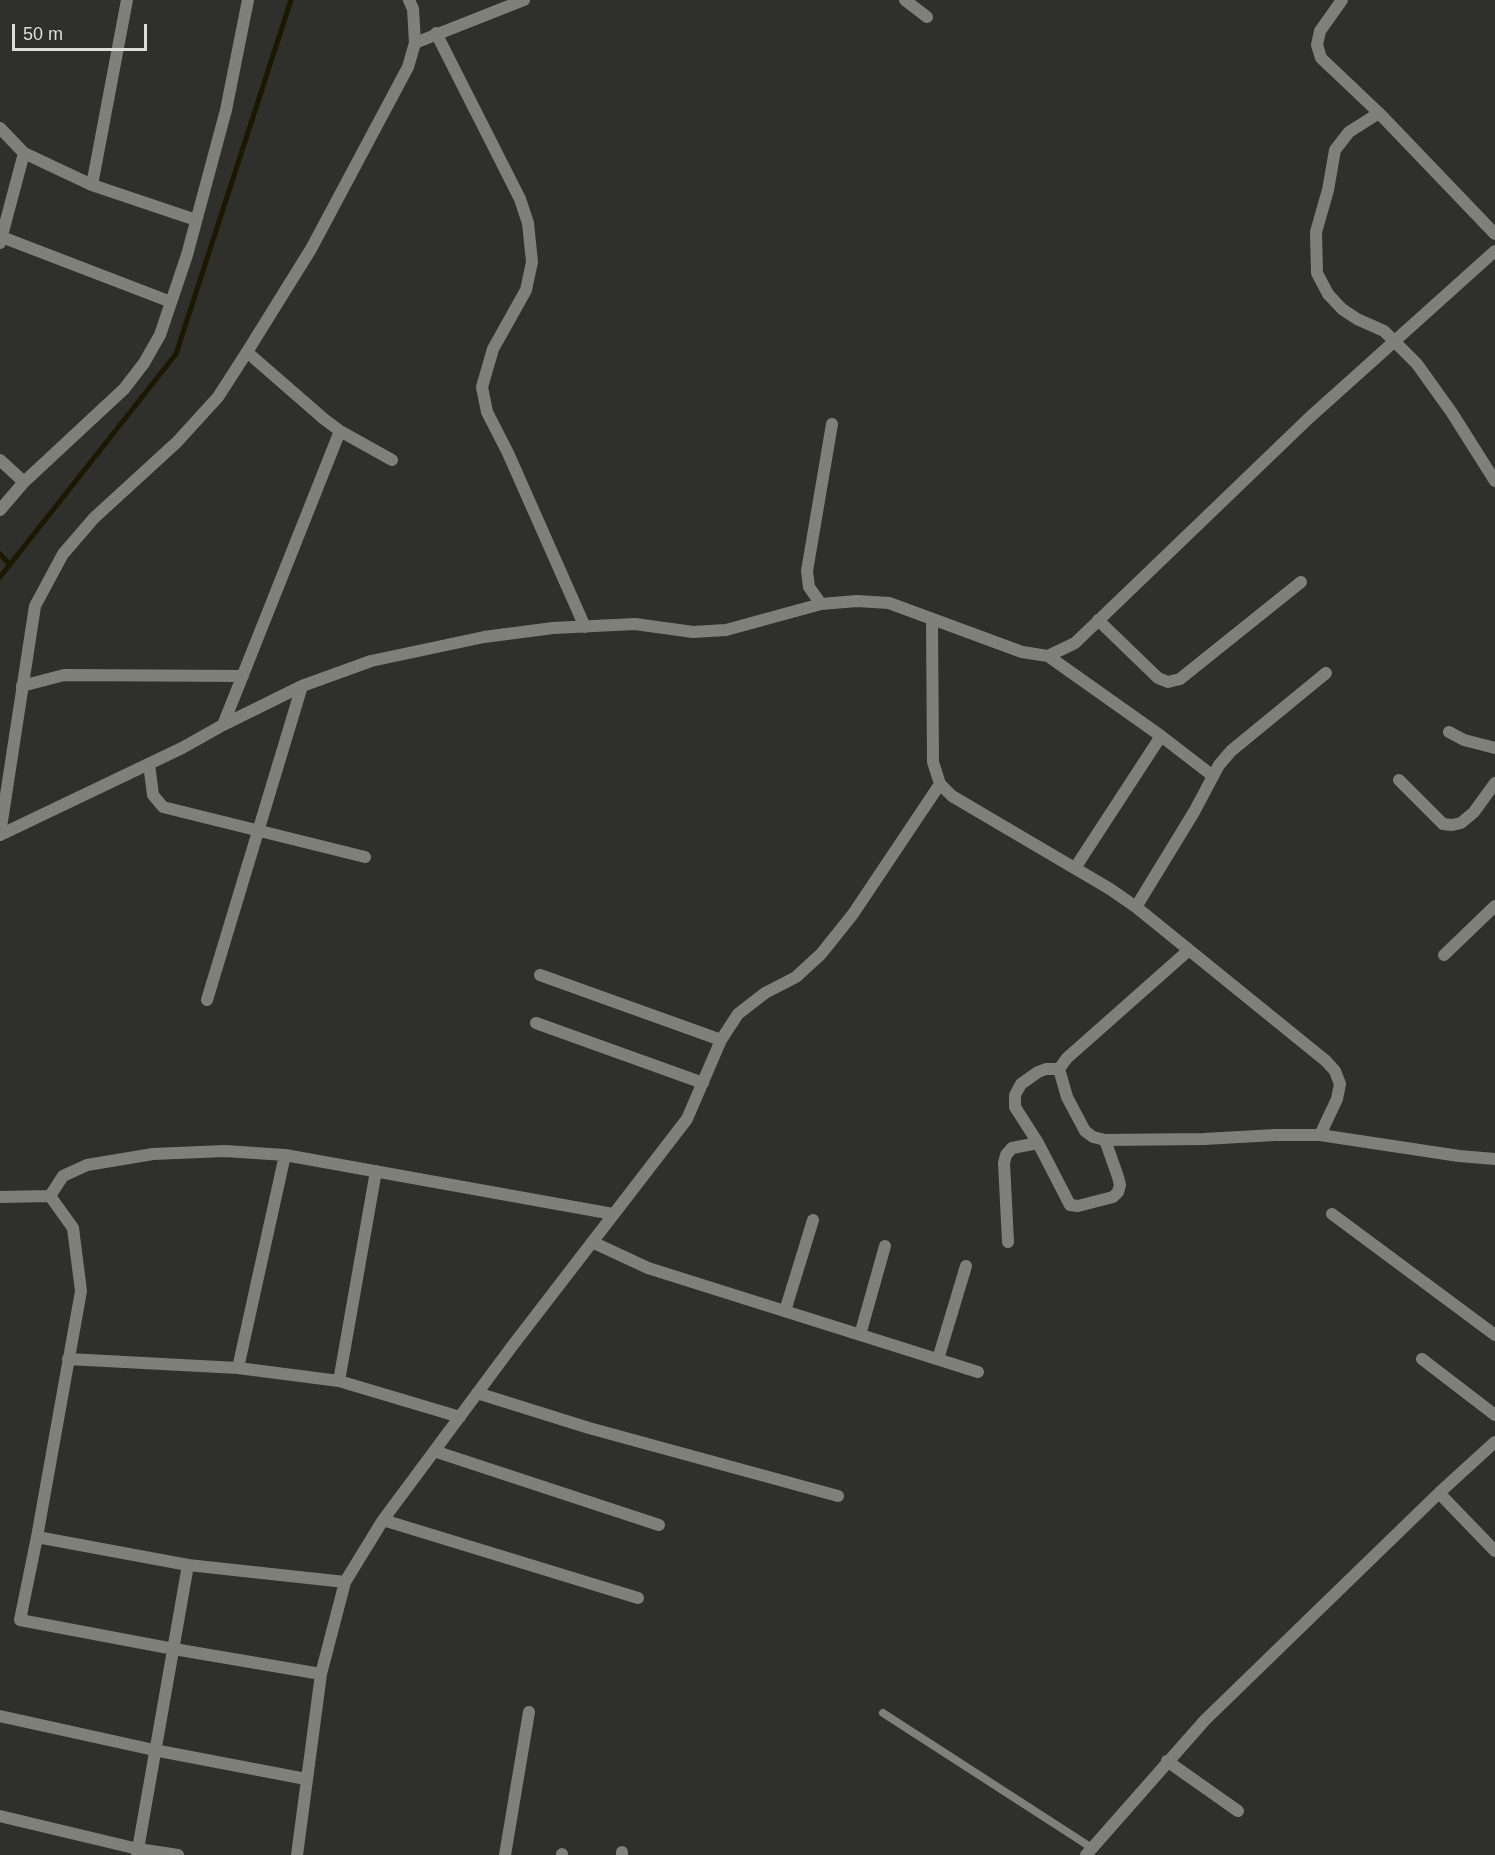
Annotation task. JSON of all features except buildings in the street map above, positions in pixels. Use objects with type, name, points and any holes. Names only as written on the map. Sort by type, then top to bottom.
[{"type":"street","points":[[92,185],[127,0]]},
{"type":"street","points":[[0,510],[24,482],[124,389],[144,363],[160,335],[187,255],[226,110],[248,0]]},
{"type":"street","points":[[0,835],[35,606],[63,555],[94,518],[177,442],[218,397],[311,249],[408,67],[415,43],[413,9],[410,0]]},
{"type":"street","points":[[415,43],[524,0]]},
{"type":"street","points":[[905,0],[927,17]]},
{"type":"street","points":[[1342,0],[1320,31],[1317,45],[1321,58],[1379,113],[1495,234]]},
{"type":"street","points":[[436,33],[520,200],[528,223],[532,262],[526,290],[493,349],[482,387],[487,412],[508,453],[585,627]]},
{"type":"street","points":[[1379,113],[1349,132],[1335,150],[1328,190],[1316,232],[1317,273],[1328,294],[1342,309],[1357,319],[1384,331],[1417,364],[1452,413],[1495,481]]},
{"type":"street","points":[[0,128],[24,153],[92,185],[196,220]]},
{"type":"street","points":[[24,153],[1,240],[171,302]]},
{"type":"street","points":[[1048,656],[1075,643],[1309,418],[1495,251]]},
{"type":"street","points":[[247,352],[340,431],[392,460]]},
{"type":"street","points":[[820,604],[809,587],[807,571],[832,424]]},
{"type":"street","points":[[223,725],[340,431]]},
{"type":"street","points":[[0,460],[24,482]]},
{"type":"street","points":[[1098,620],[1158,678],[1168,682],[1180,679],[1301,582]]},
{"type":"street","points":[[0,835],[149,764],[302,686],[371,661],[495,636],[553,628],[635,624],[693,632],[726,630],[820,604],[857,601],[888,603],[1022,652],[1048,656],[1213,776]]},
{"type":"street","points":[[932,619],[933,762],[940,784],[952,796],[1075,868],[1140,911],[1326,1061],[1335,1071],[1340,1084],[1337,1099],[1320,1136]]},
{"type":"street","points":[[1140,911],[1213,776],[1231,751],[1326,672]]},
{"type":"street","points":[[22,686],[63,675],[243,676]]},
{"type":"street","points":[[207,1000],[302,686]]},
{"type":"street","points":[[1449,732],[1464,740],[1495,748]]},
{"type":"street","points":[[1075,868],[1161,736]]},
{"type":"street","points":[[149,764],[153,795],[163,807],[365,856]]},
{"type":"street","points":[[1399,780],[1443,824],[1452,825],[1461,823],[1474,812],[1495,783]]},
{"type":"street","points":[[297,1855],[321,1674],[345,1582],[383,1520],[459,1417],[687,1119],[721,1040],[738,1014],[765,993],[796,977],[821,954],[853,914],[940,784]]},
{"type":"street","points":[[1444,955],[1495,906]]},
{"type":"street","points":[[1189,950],[1067,1058],[1059,1069],[1067,1097],[1085,1131],[1093,1137],[1105,1140],[1204,1139],[1275,1135],[1320,1136],[1495,1159]]},
{"type":"street","points":[[540,975],[721,1040]]},
{"type":"street","points":[[536,1023],[703,1083]]},
{"type":"street","points":[[1059,1069],[1046,1069],[1038,1072],[1021,1084],[1015,1095],[1015,1107],[1038,1143],[1070,1205],[1078,1206],[1113,1197],[1118,1192],[1120,1185],[1105,1140]]},
{"type":"street","points":[[1008,1242],[1004,1164],[1006,1155],[1012,1148],[1038,1143]]},
{"type":"street","points":[[50,1196],[63,1176],[87,1165],[153,1154],[225,1151],[285,1155],[613,1214]]},
{"type":"street","points":[[238,1368],[285,1155]]},
{"type":"street","points":[[339,1381],[376,1171]]},
{"type":"street","points":[[0,1197],[50,1196]]},
{"type":"street","points":[[50,1196],[73,1228],[81,1291],[20,1620],[321,1674]]},
{"type":"street","points":[[1332,1214],[1495,1335]]},
{"type":"street","points":[[785,1311],[813,1220]]},
{"type":"street","points":[[592,1242],[648,1268],[978,1372]]},
{"type":"street","points":[[860,1335],[885,1246]]},
{"type":"street","points":[[938,1359],[966,1266]]},
{"type":"street","points":[[68,1359],[238,1368],[339,1381],[459,1417]]},
{"type":"street","points":[[1422,1359],[1495,1415]]},
{"type":"street","points":[[477,1393],[589,1428],[838,1496]]},
{"type":"street","points":[[1093,1853],[1167,1761],[1205,1720],[1439,1493],[1495,1442]]},
{"type":"street","points":[[434,1451],[659,1525]]},
{"type":"street","points":[[1439,1493],[1495,1551]]},
{"type":"street","points":[[383,1520],[638,1598]]},
{"type":"street","points":[[37,1537],[188,1565],[345,1582]]},
{"type":"street","points":[[137,1852],[188,1565]]},
{"type":"street","points":[[505,1855],[529,1713]]},
{"type":"street","points":[[0,1716],[154,1750],[306,1779]]},
{"type":"street","points":[[1167,1761],[1238,1811]]},
{"type":"street","points":[[0,1816],[137,1852],[178,1855]]},
{"type":"lane","points":[[884,1713],[1093,1853]]},
{"type":"waterway","points":[[0,577],[176,354],[291,0]]},
{"type":"waterway","points":[[0,554],[10,565]]}]
